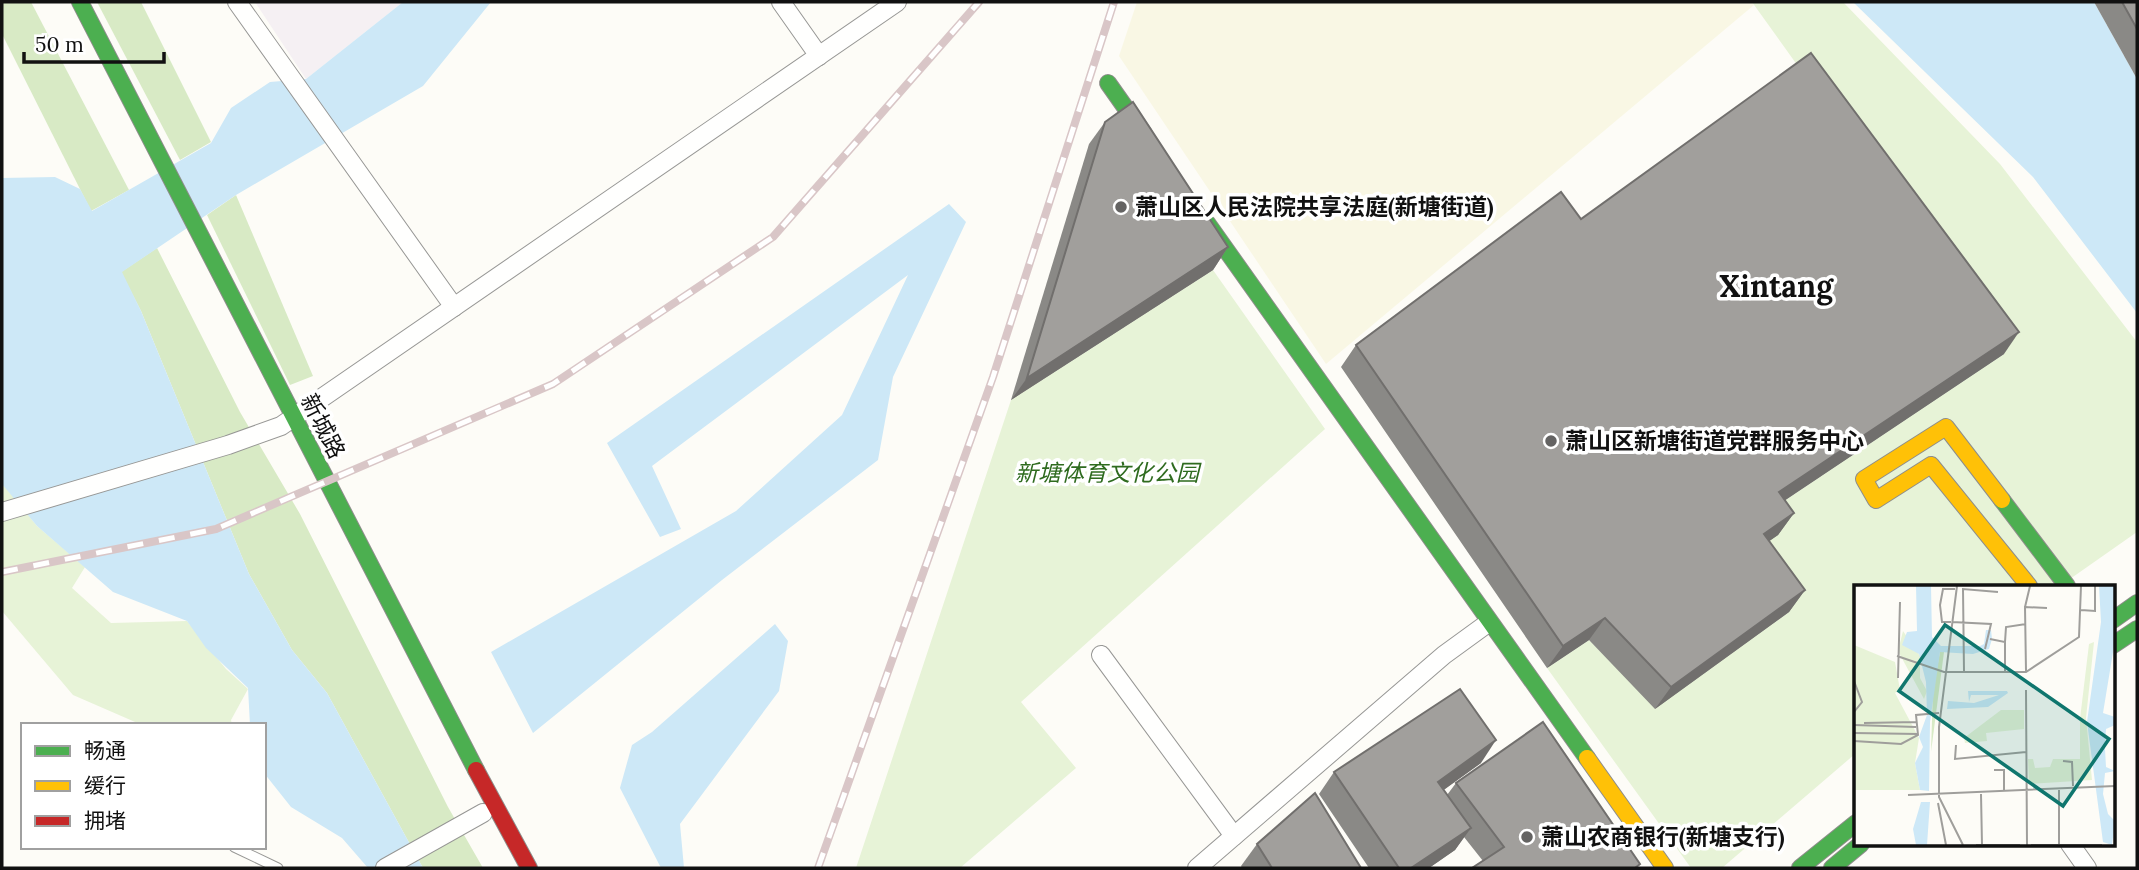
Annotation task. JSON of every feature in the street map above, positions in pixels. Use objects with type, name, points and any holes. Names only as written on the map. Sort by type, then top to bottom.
[{"type":"main road","name":"新城路","points":[[63,2],[287,422],[530,868]]},
{"type":"main road","name":"新城路","points":[[80,2],[180,191],[287,422],[513,868]]},
{"type":"main road","points":[[1108,83],[1156,150]]},
{"type":"main road","points":[[1195,206],[1488,623],[1665,868]]},
{"type":"main road","points":[[2028,585],[1931,465],[1876,500],[1864,480],[1946,427],[2066,585]]},
{"type":"main road","points":[[2114,619],[2137,603]]},
{"type":"main road","points":[[2114,644],[2137,629]]},
{"type":"main road","points":[[1800,868],[1854,825]]},
{"type":"main road","points":[[1832,868],[1859,846]]},
{"type":"street","points":[[237,2],[454,307]]},
{"type":"street","points":[[781,2],[819,56]]},
{"type":"street","points":[[4,511],[228,446],[287,422],[897,2]]},
{"type":"street","points":[[1197,868],[1444,655],[1488,623]]},
{"type":"street","points":[[1101,655],[1234,836]]},
{"type":"street","points":[[385,868],[483,813]]},
{"type":"street","points":[[2071,846],[2087,868]]},
{"type":"lane","points":[[238,849],[278,868]]},
{"type":"shaded area","points":[[255,2],[403,2],[306,79]]},
{"type":"shaded area","points":[[1137,2],[1752,2],[1754,5],[1326,364],[1119,56]]},
{"type":"green space","points":[[2,2],[31,2],[129,190],[91,211],[2,34]]},
{"type":"green space","points":[[97,2],[141,2],[211,142],[180,160]]},
{"type":"green space","points":[[1752,2],[1843,2],[2000,164],[2137,342],[2137,532],[2061,585],[1854,585],[1854,755],[1722,868],[1691,868],[1547,668],[1589,640],[1656,708],[1789,612],[1748,556],[1763,515],[2004,354]]},
{"type":"green space","points":[[236,195],[313,376],[290,385],[207,215]]},
{"type":"green space","points":[[157,248],[240,412],[300,514],[448,807],[483,868],[423,868],[327,693],[292,650],[249,574],[141,311],[121,272]]},
{"type":"green space","name":"新塘体育文化公园","points":[[1213,270],[1325,429],[1021,702],[1076,768],[960,868],[856,868],[1011,400]]},
{"type":"green space","points":[[2,483],[37,526],[85,567],[72,588],[111,623],[187,621],[226,669],[248,689],[232,723],[137,723],[73,695],[2,611]]},
{"type":"water","points":[[403,2],[491,2],[423,86],[236,195],[122,272],[141,311],[249,574],[292,650],[327,693],[423,868],[368,868],[342,838],[291,807],[266,776],[266,723],[250,723],[248,688],[206,648],[187,621],[113,592],[37,526],[2,484],[2,178],[55,177],[80,189],[92,211],[211,143],[231,108],[270,82],[306,79]]},
{"type":"water","points":[[1853,2],[2094,2],[2137,79],[2137,313],[2033,177]]},
{"type":"water","points":[[949,204],[966,222],[893,377],[878,460],[722,580],[533,733],[491,652],[736,511],[842,415],[908,275],[652,466],[681,529],[660,537],[607,443]]},
{"type":"water","points":[[775,624],[788,641],[779,691],[680,824],[684,868],[661,868],[620,788],[632,745],[652,732]]},
{"type":"building","points":[[2122,2],[2137,2],[2137,29]]},
{"type":"building","points":[[1811,53],[2019,332],[1779,492],[1794,513],[1764,534],[1805,590],[1671,687],[1605,618],[1563,646],[1356,345],[1561,192],[1581,219]]},
{"type":"building","name":"萧山区人民法院共享法庭(新塘街道)","points":[[1133,102],[1228,247],[1027,378],[1105,122]]},
{"type":"building","points":[[1460,689],[1496,740],[1438,782],[1471,828],[1411,868],[1399,868],[1334,772]]},
{"type":"building","name":"萧山农商银行(新塘支行)","points":[[1543,722],[1640,864],[1635,868],[1472,868],[1504,847],[1456,783]]},
{"type":"building","points":[[1315,793],[1361,868],[1272,868],[1257,844]]},
{"type":"railway","points":[[2,572],[216,529],[553,384],[773,237],[979,2]]},
{"type":"railway","points":[[818,868],[993,377],[1114,2]]},
{"type":"traffic: fast","points":[[80,2],[476,770]]},
{"type":"traffic: fast","points":[[1108,83],[1144,134]]},
{"type":"traffic: fast","points":[[1207,223],[1587,758]]},
{"type":"traffic: fast","points":[[2002,500],[2066,585]]},
{"type":"traffic: fast","points":[[2114,619],[2137,603]]},
{"type":"traffic: fast","points":[[2114,644],[2137,629]]},
{"type":"traffic: fast","points":[[1800,868],[1854,825]]},
{"type":"traffic: fast","points":[[1832,868],[1859,846]]},
{"type":"traffic: slow","points":[[2002,500],[1946,427],[1864,479],[1876,500],[1931,465],[2028,585]]},
{"type":"traffic: slow","points":[[1587,758],[1665,868]]},
{"type":"traffic: jam","points":[[476,770],[529,868]]},
{"type":"place","name":"萧山区人民法院共享法庭(新塘街道)","points":[[1121,207]]},
{"type":"place","name":"萧山区新塘街道党群服务中心","points":[[1551,441]]},
{"type":"place","name":"萧山农商银行(新塘支行)","points":[[1527,837]]},
{"type":"district","name":"Xintang","points":[[1776,287]]}]
